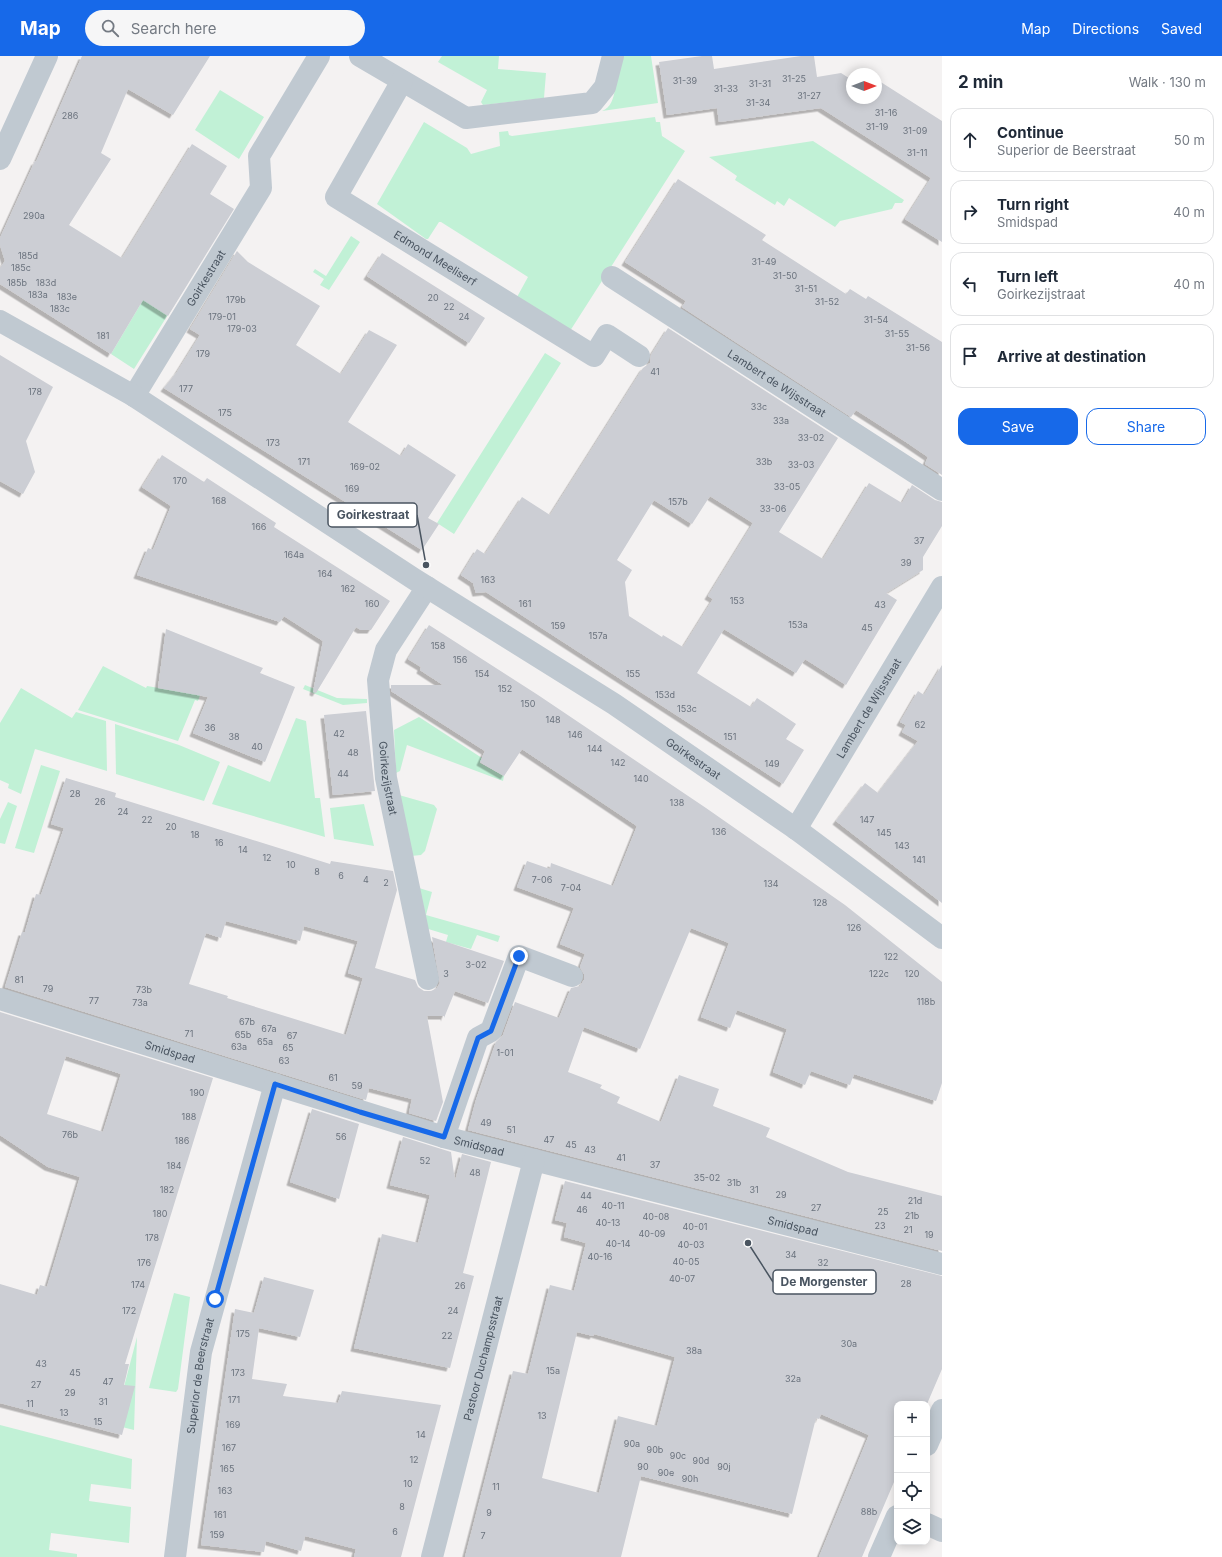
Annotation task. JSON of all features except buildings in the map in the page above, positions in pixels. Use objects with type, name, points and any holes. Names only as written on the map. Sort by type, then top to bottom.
[{"type":"street","points":[[0,159],[47,56]]},
{"type":"street","name":"Goirkestraat","points":[[134,396],[261,188],[259,156],[319,56]]},
{"type":"street","points":[[360,56],[466,118],[592,103],[605,87],[612,56]]},
{"type":"street","name":"Edmond Meeliserf","points":[[402,81],[336,197],[594,356],[607,336],[639,356]]},
{"type":"street","name":"Lambert de Wijsstraat","points":[[612,277],[942,490]]},
{"type":"street","name":"Goirkestraat","points":[[0,321],[134,396],[427,587],[614,704],[796,829],[942,938]]},
{"type":"street","name":"Goirkezijstraat","points":[[427,587],[386,650],[378,680],[386,778],[428,979]]},
{"type":"street","name":"Lambert de Wijsstraat","points":[[796,829],[942,587]]},
{"type":"street","points":[[444,1137],[478,1038],[491,1031],[519,956],[572,976]]},
{"type":"street","name":"Smidspad","points":[[0,999],[444,1137],[942,1264]]},
{"type":"street","name":"Superior de Beerstraat","points":[[175,1557],[201,1352],[275,1084]]},
{"type":"street","name":"Pastoor Duchampsstraat","points":[[432,1557],[534,1160]]},
{"type":"street","points":[[930,1438],[942,1410]]},
{"type":"street","points":[[879,1557],[894,1523]]},
{"type":"street","points":[[930,1525],[942,1531]]},
{"type":"green space","points":[[442,56],[499,56],[498,69],[546,73],[544,98],[483,105],[481,102],[487,90],[438,62]]},
{"type":"green space","points":[[619,56],[651,56],[658,103],[602,111],[608,108],[612,102]]},
{"type":"green space","points":[[220,90],[264,117],[239,159],[195,130]]},
{"type":"green space","points":[[655,117],[656,122],[660,122],[662,136],[685,151],[570,331],[517,297],[528,277],[441,222],[439,222],[428,239],[426,239],[377,204],[424,122],[467,148],[471,154],[500,146],[499,132],[508,131],[509,135],[512,136]]},
{"type":"green space","points":[[813,141],[904,200],[902,203],[895,203],[892,209],[840,221],[835,227],[789,198],[784,206],[777,201],[775,205],[735,180],[737,176],[709,157]]},
{"type":"green space","points":[[351,236],[360,242],[329,290],[320,285],[324,279],[313,272],[315,269],[326,276]]},
{"type":"green space","points":[[184,289],[134,369],[111,354],[143,300]]},
{"type":"green space","points":[[545,353],[561,363],[454,534],[437,523]]},
{"type":"green space","points":[[103,666],[146,688],[147,686],[200,695],[198,701],[195,700],[178,741],[78,710]]},
{"type":"green space","points":[[305,685],[337,698],[367,699],[367,703],[343,705],[303,689]]},
{"type":"green space","points":[[21,688],[72,718],[76,712],[106,721],[107,771],[35,749],[21,794],[8,788],[9,784],[0,780],[0,723]]},
{"type":"green space","points":[[419,717],[482,758],[480,763],[504,776],[503,781],[407,745],[400,771],[396,773],[394,730]]},
{"type":"green space","points":[[296,718],[306,721],[315,798],[320,798],[325,837],[212,804],[228,765],[270,782]]},
{"type":"green space","points":[[115,724],[179,745],[220,762],[204,801],[116,774]]},
{"type":"green space","points":[[41,765],[60,771],[34,853],[15,848]]},
{"type":"green space","points":[[399,795],[434,805],[437,809],[425,851],[421,855],[411,856]]},
{"type":"green space","points":[[8,802],[17,806],[5,844],[0,843],[0,819]]},
{"type":"green space","points":[[364,804],[374,846],[334,839],[330,808]]},
{"type":"green space","points":[[419,888],[432,892],[426,915],[500,936],[498,942],[477,935],[471,949],[446,942],[448,935],[425,928]]},
{"type":"green space","points":[[174,1293],[190,1297],[178,1389],[176,1392],[149,1388]]},
{"type":"green space","points":[[137,1337],[134,1430],[114,1425]]},
{"type":"green space","points":[[0,1425],[132,1459],[131,1489],[91,1484],[89,1501],[131,1507],[129,1543],[51,1533],[49,1550],[77,1554],[77,1557],[0,1557]]},
{"type":"place","name":"Goirkestraat","points":[[426,565]]},
{"type":"place","name":"De Morgenster","points":[[748,1243]]},
{"type":"route","points":[[215,1299],[275,1084],[360,1112],[444,1137],[478,1038],[491,1031],[519,956]]}]
